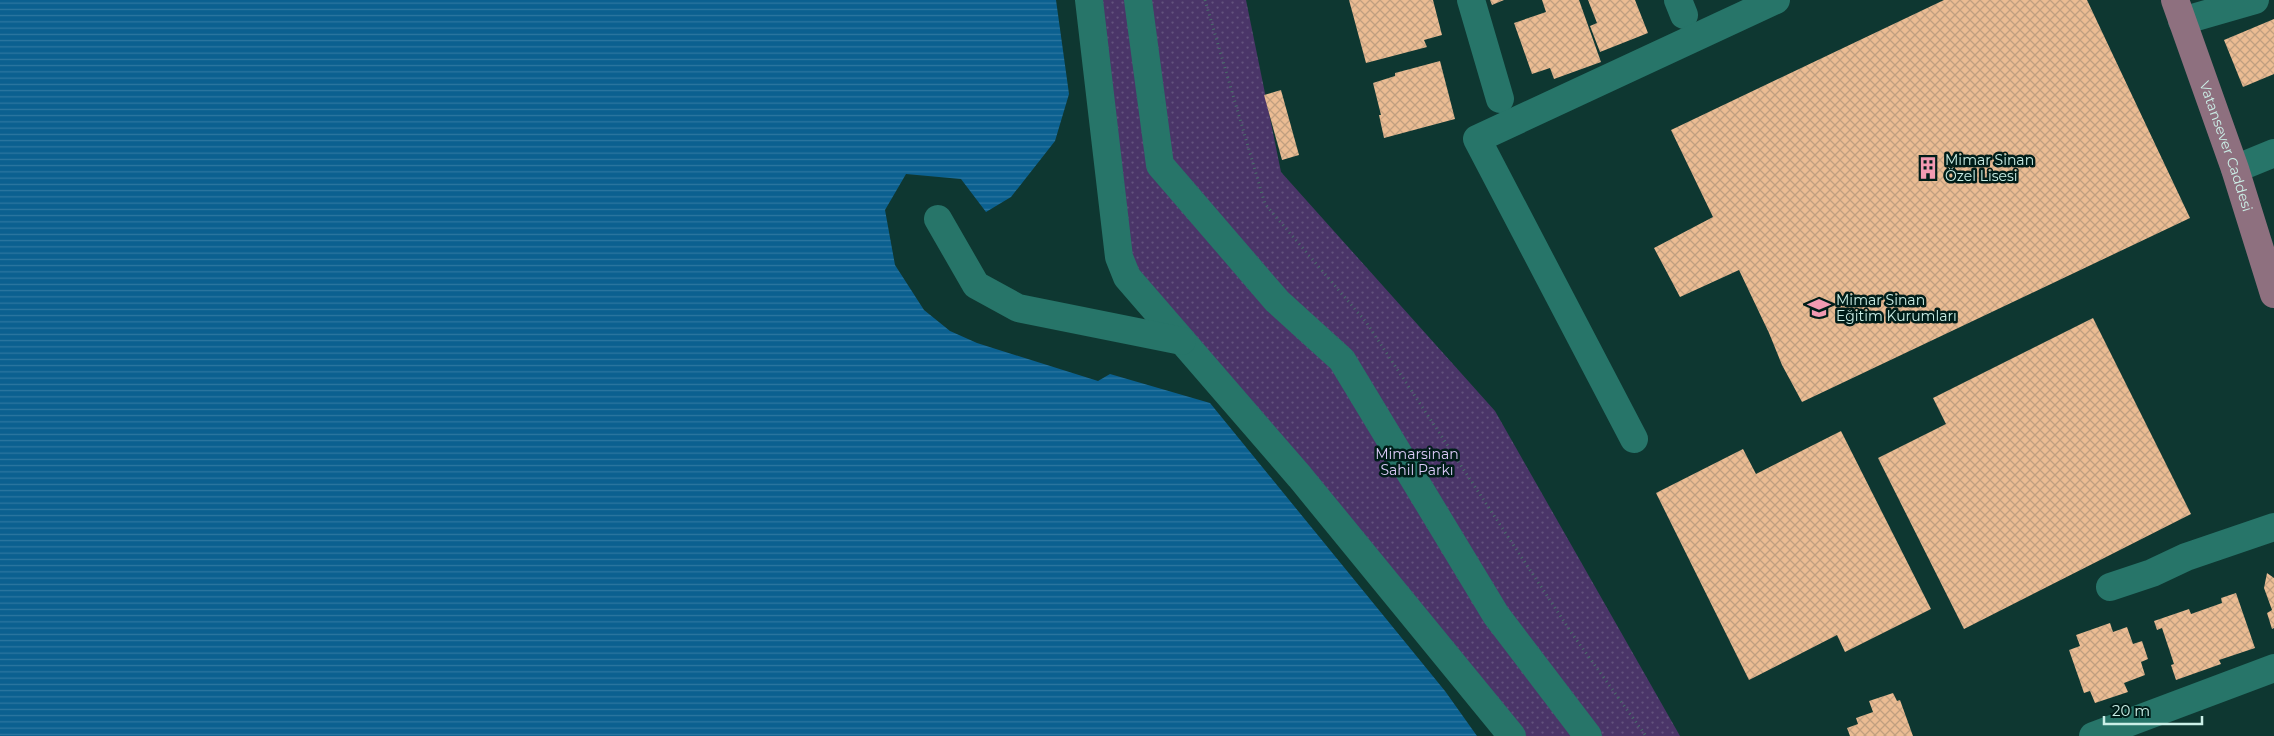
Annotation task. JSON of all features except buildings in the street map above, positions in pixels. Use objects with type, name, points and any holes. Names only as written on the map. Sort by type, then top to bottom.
[{"type":"main road","name":"Vatansever Caddesi","points":[[2179,11],[2235,169],[2274,294]]},
{"type":"street","points":[[1089,0],[1119,257],[1127,276],[1300,477],[1512,736]]},
{"type":"street","points":[[1138,0],[1160,165],[1277,301],[1342,360],[1496,615],[1588,736]]},
{"type":"street","points":[[1471,0],[1500,99]]},
{"type":"street","points":[[1634,439],[1477,140],[1776,0]]},
{"type":"street","points":[[2179,11],[2255,0]]},
{"type":"street","points":[[2235,169],[2274,153]]},
{"type":"street","points":[[938,219],[976,285],[1018,308],[1182,340]]},
{"type":"street","points":[[2110,587],[2152,573],[2186,557],[2274,527]]},
{"type":"street","points":[[2093,736],[2274,668]]},
{"type":"path","points":[[1206,0],[1265,204],[1366,322],[1573,636],[1646,736]]},
{"type":"green space","name":"Mimarsinan Sahil Parkı","points":[[1077,0],[1246,0],[1281,172],[1495,411],[1680,736],[1522,736],[1116,242]]},
{"type":"water","points":[[0,0],[1056,0],[1069,94],[1055,141],[1011,197],[986,212],[961,179],[906,174],[885,210],[895,265],[924,310],[950,331],[977,343],[1098,381],[1110,374],[1210,403],[1445,691],[1477,736],[0,736]]},
{"type":"place","name":"Mimar Sinan Özel Lisesi","points":[[1928,168]]},
{"type":"place","name":"Mimar Sinan Eğitim Kurumları","points":[[1819,308]]}]
